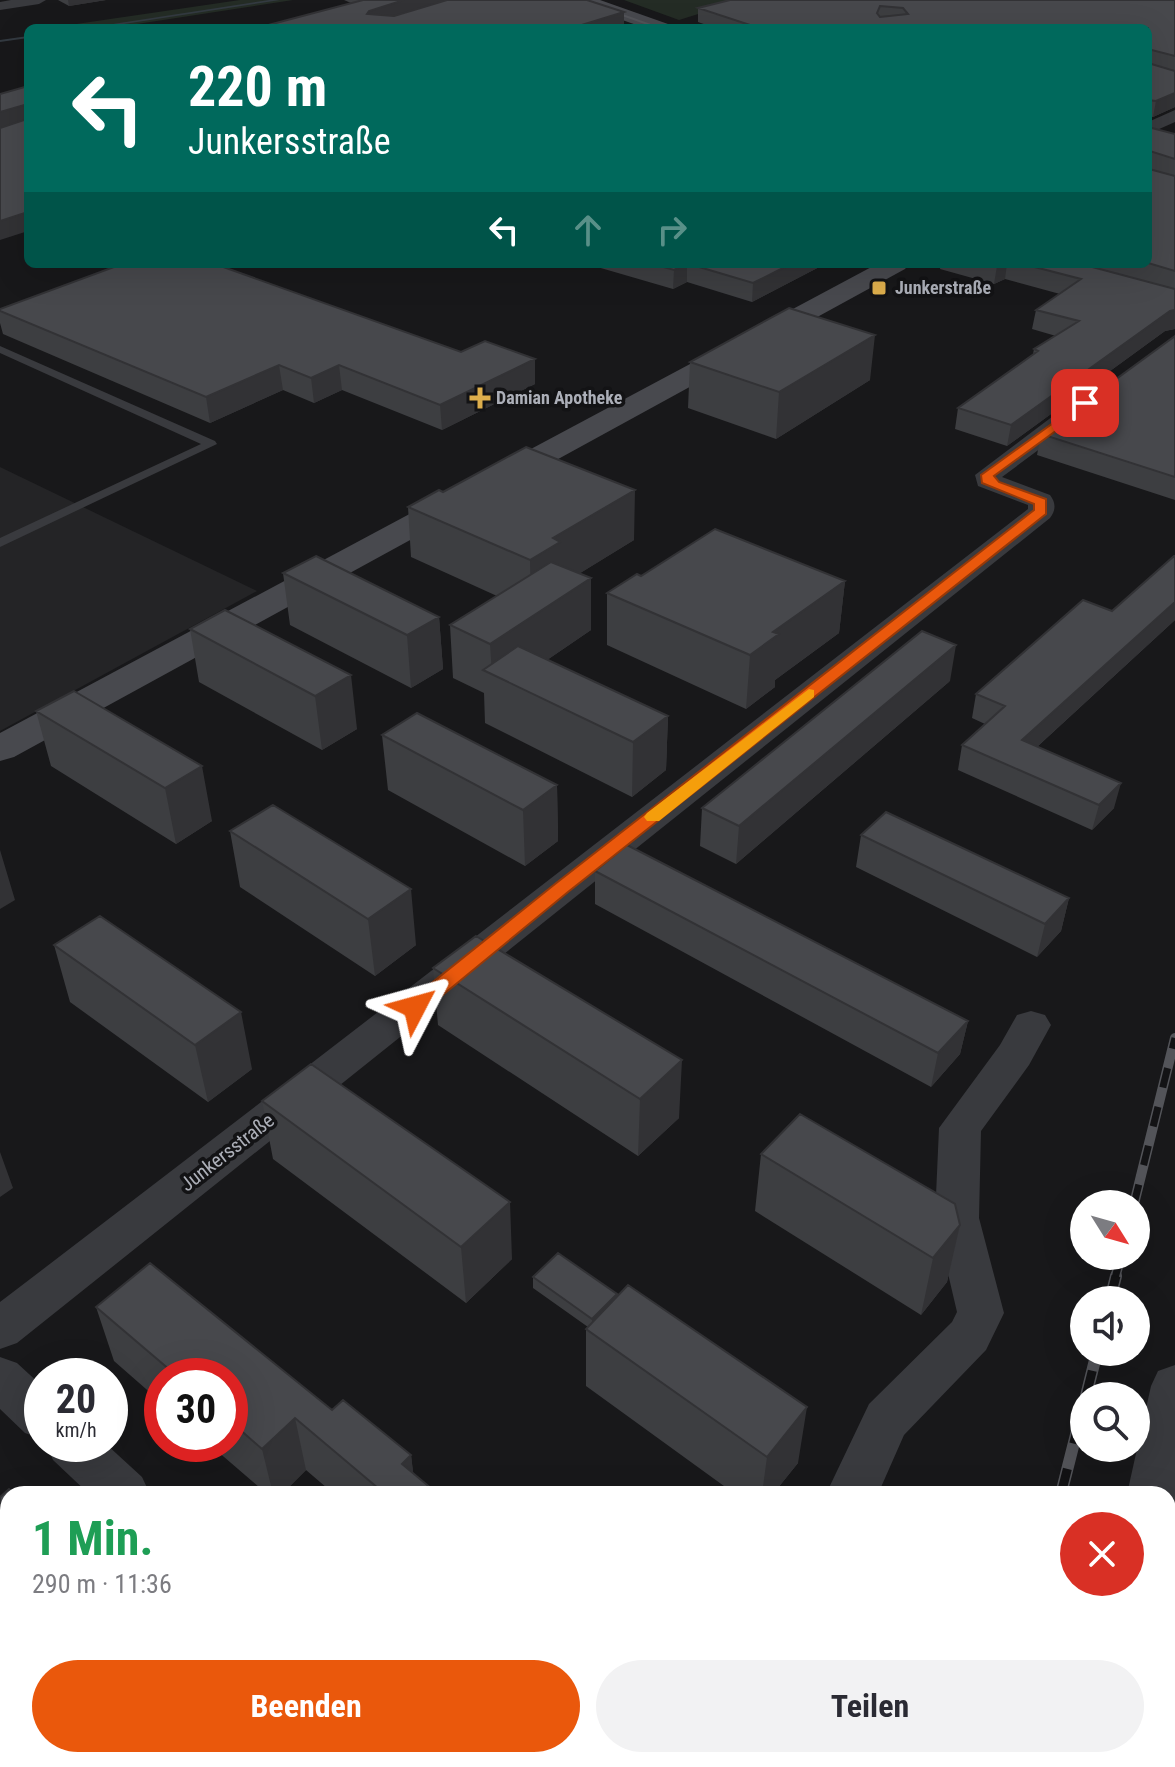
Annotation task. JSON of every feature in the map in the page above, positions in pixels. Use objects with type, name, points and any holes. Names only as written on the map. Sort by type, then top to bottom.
[{"type":"street","points":[[0,6],[39,0]]},
{"type":"street","points":[[583,0],[651,24]]},
{"type":"street","points":[[1152,134],[1175,115]]},
{"type":"street","points":[[0,749],[889,268]]},
{"type":"street","name":"Junkersstraße","points":[[0,1329],[415,1007],[561,888],[1041,512],[1041,501],[994,484],[987,480],[988,475],[1103,391]]},
{"type":"street","points":[[856,1486],[886,1420],[969,1336],[981,1313],[957,1218],[956,1164],[960,1128],[1015,1055],[1031,1025]]},
{"type":"street","points":[[0,1378],[24,1400]]},
{"type":"street","points":[[1155,1486],[1175,1386]]},
{"type":"street","points":[[90,1462],[116,1486]]},
{"type":"lane","points":[[0,349],[211,444],[0,543]]},
{"type":"shaded area","points":[[240,0],[293,0],[137,24],[76,24]]},
{"type":"shaded area","points":[[624,0],[743,0],[679,20]]},
{"type":"shaded area","points":[[0,467],[257,591],[0,731]]},
{"type":"building","points":[[363,0],[404,0],[367,14],[394,16],[447,0],[587,0],[624,12],[585,24],[272,24]]},
{"type":"building","points":[[730,0],[1175,0],[1175,56],[1152,50],[1152,24],[747,24],[698,8]],"holes":[[[880,6],[903,8],[908,14],[880,17],[877,13]]]},
{"type":"building","points":[[1152,64],[1175,71],[1175,93],[1152,100]]},
{"type":"building","points":[[24,87],[24,105],[0,112],[0,94]]},
{"type":"building","points":[[24,120],[24,213],[0,221],[0,128]]},
{"type":"building","points":[[1152,128],[1175,134],[1175,159],[1152,152]]},
{"type":"building","points":[[1152,170],[1175,176],[1175,271],[1152,264]]},
{"type":"building","points":[[111,268],[226,268],[461,352],[485,341],[535,359],[440,405],[339,365],[311,378],[279,365],[206,397],[0,309]]},
{"type":"building","points":[[702,268],[783,268],[753,283]]},
{"type":"building","points":[[1038,268],[1096,268],[1175,289],[1175,310],[1011,425],[958,408],[1038,351],[1034,349],[1079,321],[1036,310],[1081,279]]},
{"type":"building","points":[[789,308],[875,335],[779,392],[690,362]]},
{"type":"building","points":[[1175,336],[1175,477],[1041,434]]},
{"type":"building","points":[[526,447],[635,490],[553,538],[560,542],[530,560],[408,507],[439,490],[443,492]]},
{"type":"building","points":[[715,529],[845,581],[773,632],[779,634],[750,655],[607,593],[637,574],[641,576]]},
{"type":"building","points":[[316,556],[439,617],[407,635],[283,573]]},
{"type":"building","points":[[1174,556],[1175,602],[1022,740],[1121,783],[1099,805],[962,745],[1005,706],[976,694],[1083,600],[1112,611]]},
{"type":"building","points":[[551,562],[591,578],[490,644],[450,625]]},
{"type":"building","points":[[225,610],[351,675],[315,696],[190,629]]},
{"type":"building","points":[[922,631],[956,645],[739,826],[702,808]]},
{"type":"building","points":[[518,646],[668,716],[633,742],[483,670]]},
{"type":"building","points":[[74,691],[202,766],[165,788],[36,711]]},
{"type":"building","points":[[417,713],[557,785],[523,810],[382,735]]},
{"type":"building","points":[[273,805],[411,889],[368,919],[230,831]]},
{"type":"building","points":[[886,812],[1069,898],[1045,924],[861,835]]},
{"type":"building","points":[[627,845],[968,1021],[938,1053],[595,871]]},
{"type":"building","points":[[100,916],[241,1012],[195,1045],[54,945]]},
{"type":"building","points":[[476,936],[682,1060],[640,1099],[433,968]]},
{"type":"building","points":[[311,1064],[510,1202],[461,1247],[262,1101]]},
{"type":"building","points":[[800,1114],[955,1204],[960,1225],[933,1258],[761,1154]]},
{"type":"building","points":[[558,1253],[617,1294],[592,1319],[533,1277]]},
{"type":"building","points":[[150,1263],[332,1410],[343,1400],[411,1455],[402,1464],[428,1486],[376,1486],[295,1418],[262,1449],[248,1437],[248,1358],[156,1358],[96,1307]]},
{"type":"building","points":[[628,1285],[807,1407],[767,1457],[586,1329]]},
{"type":"waterway","points":[[116,24],[278,0]]},
{"type":"waterway","points":[[0,41],[24,38]]},
{"type":"tram line","points":[[580,0],[648,24]]},
{"type":"railway","points":[[1137,1190],[1175,1038]]},
{"type":"railway","points":[[1115,1278],[1117,1270]]},
{"type":"railway","points":[[1114,1286],[1116,1276]]},
{"type":"railway","points":[[1090,1382],[1094,1366]]},
{"type":"railway","points":[[1063,1486],[1070,1458]]},
{"type":"slow traffic","points":[[653,817],[809,694]]},
{"type":"place","name":"Junkerstraße","points":[[879,288]]},
{"type":"place","name":"Damian Apotheke","points":[[480,398]]},
{"type":"route","points":[[415,1007],[561,888],[1041,512],[1041,501],[994,484],[987,480],[988,475],[1085,403]]}]
